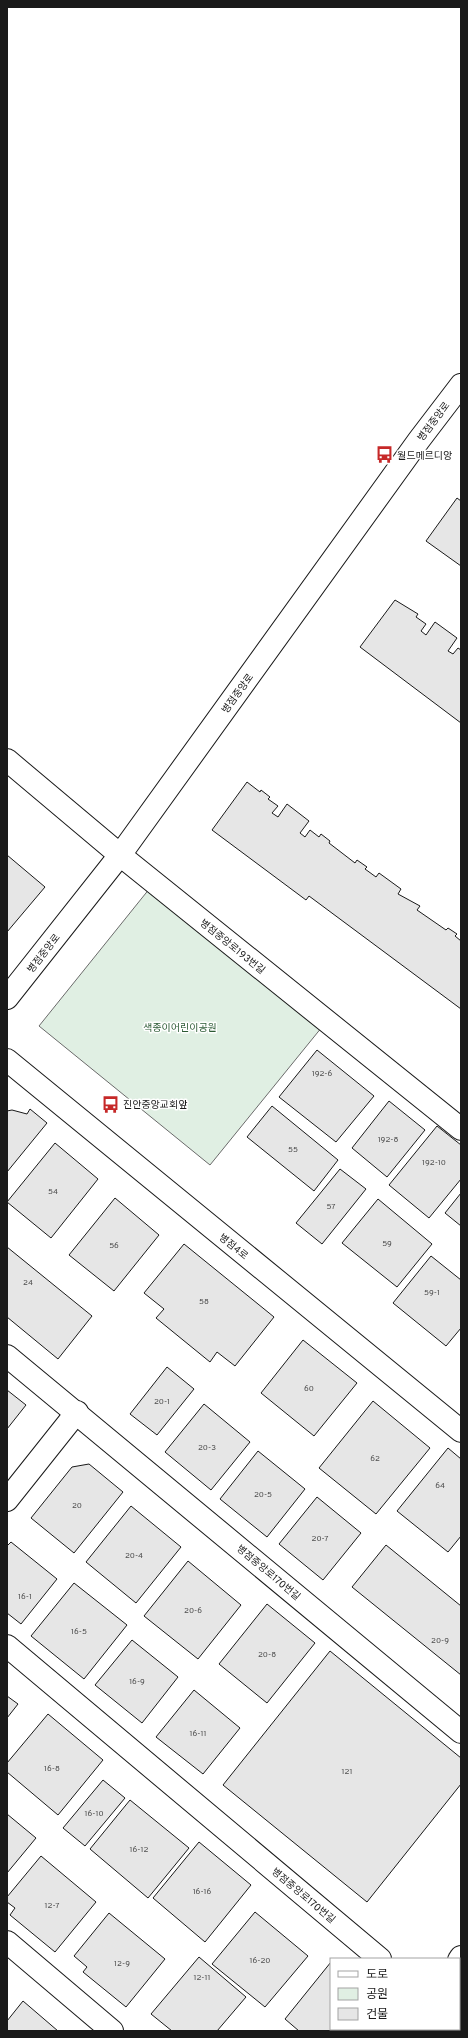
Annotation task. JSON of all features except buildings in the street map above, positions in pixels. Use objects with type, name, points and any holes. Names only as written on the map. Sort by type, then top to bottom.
[{"type":"street","name":"병점중앙로","points":[[7,998],[120,855],[419,440],[461,385]]},
{"type":"street","name":"병점중앙로193번길","points":[[7,760],[120,855],[461,1129]]},
{"type":"street","name":"병점4로","points":[[7,1060],[461,1431]]},
{"type":"street","name":"병점중앙로170번길","points":[[7,1356],[77,1412],[461,1732]]},
{"type":"street","points":[[7,1500],[77,1412]]},
{"type":"street","name":"병점중앙로170번길","points":[[7,1646],[379,1958]]},
{"type":"street","points":[[7,1942],[112,2031]]},
{"type":"green space","name":"색종이어린이공원","points":[[150,888],[322,1027],[210,1165],[39,1026]]},
{"type":"place","name":"월드메르디앙","points":[[384,455]]},
{"type":"place","name":"진안중앙교회앞","points":[[110,1104]]}]
